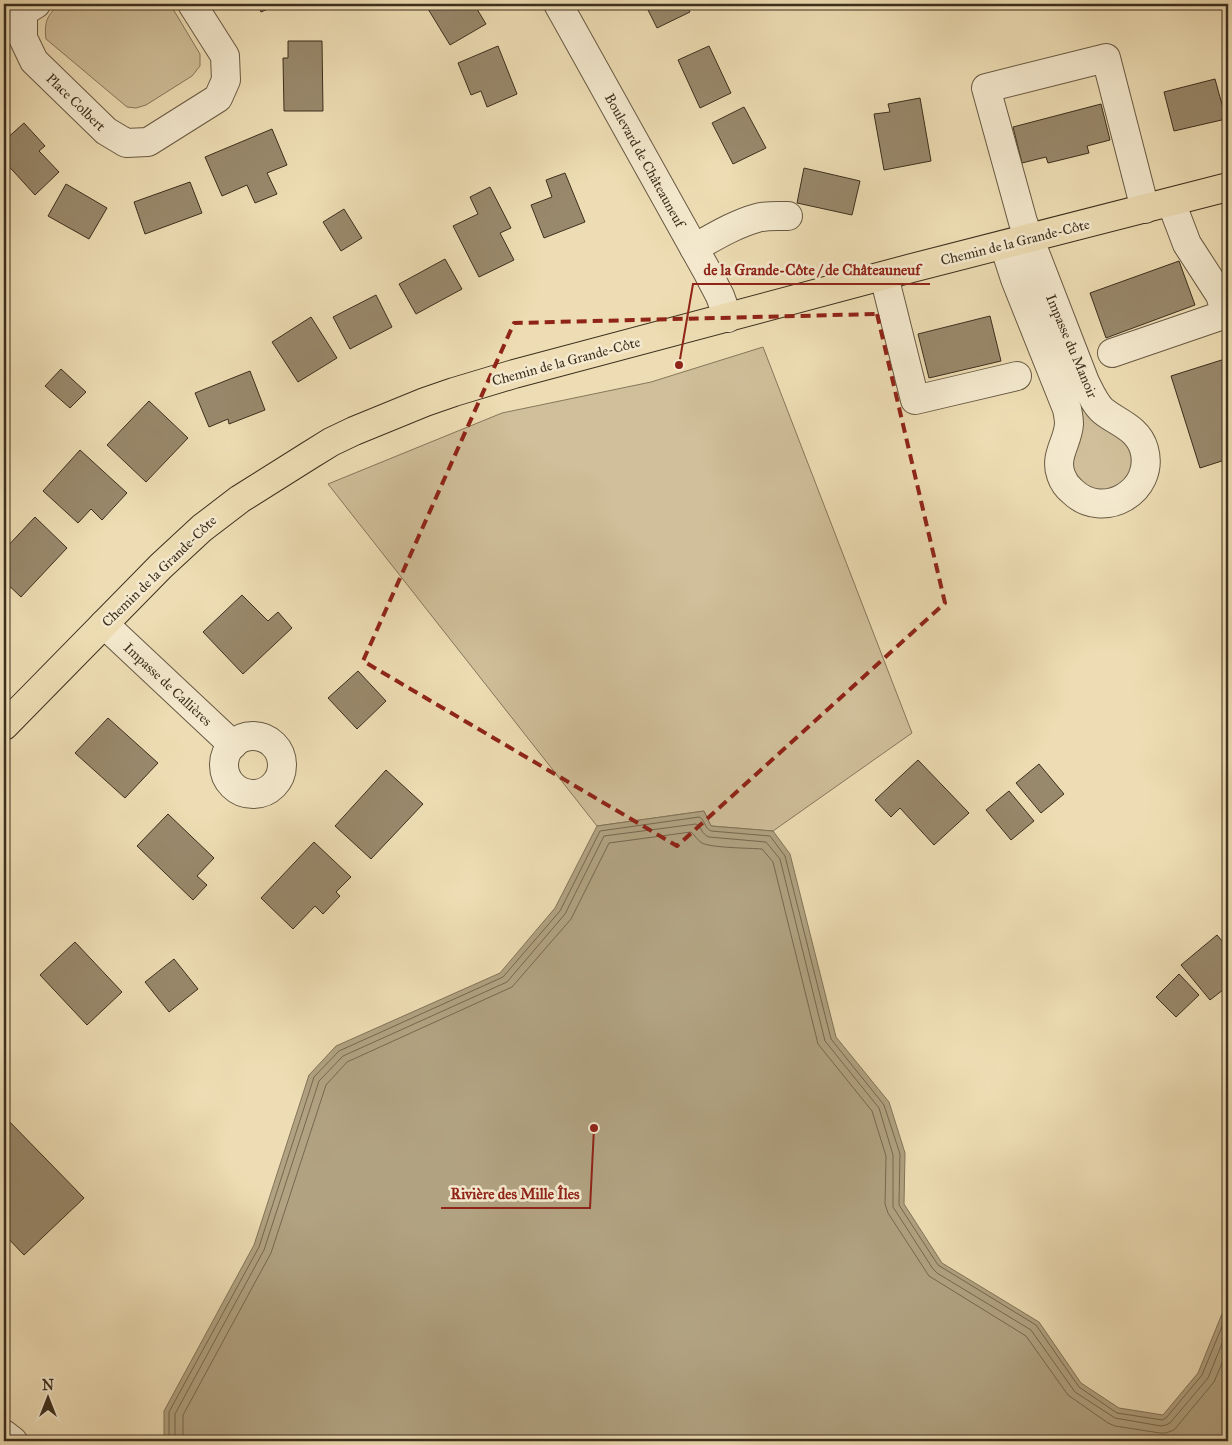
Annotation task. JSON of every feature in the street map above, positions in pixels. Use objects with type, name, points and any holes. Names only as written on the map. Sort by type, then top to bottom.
[{"type":"main road","name":"Chemin de la Grande-Côte","points":[[4,726],[149,578],[207,523],[263,483],[331,442],[392,414],[454,392],[535,368],[1228,187]]},
{"type":"street","name":"Place Colbert","points":[[36,4],[23,12],[23,38],[34,61],[106,132],[126,143],[148,142],[218,98],[226,80],[225,56],[192,4]]},
{"type":"street","name":"Boulevard de Châteauneuf","points":[[558,4],[720,296],[728,318]]},
{"type":"street","name":"Impasse du Manoir","points":[[1004,245],[1069,417],[1068,432],[1060,455],[1061,476],[1068,487],[1084,500],[1104,504],[1115,502],[1133,491],[1140,482],[1146,462],[1145,450],[1134,431],[1102,410],[1091,395],[1085,382],[1023,222],[986,88],[1106,58],[1158,205]]},
{"type":"street","points":[[1112,352],[1227,315],[1220,295],[1187,244],[1158,205]]},
{"type":"street","points":[[694,248],[757,218],[788,216]]},
{"type":"street","points":[[884,276],[915,400],[1017,376]]},
{"type":"street","name":"Impasse de Callières","points":[[104,624],[233,745]]},
{"type":"street","points":[[4,1434],[13,1441]]},
{"type":"highlighted area","points":[[877,314],[945,603],[677,846],[363,661],[514,323]]},
{"type":"shaded area","points":[[60,4],[170,4],[200,54],[200,66],[192,76],[146,105],[136,108],[127,107],[46,39],[47,19]]},
{"type":"shaded area","points":[[1037,292],[1119,435],[1132,449],[1134,468],[1118,489],[1090,490],[1073,476],[1035,293]]},
{"type":"shaded area","points":[[763,347],[912,733],[773,831],[711,826],[704,811],[597,826],[328,484],[502,413],[651,382]]},
{"type":"water","points":[[704,811],[711,826],[773,831],[790,854],[836,1037],[889,1102],[905,1153],[904,1204],[942,1263],[1039,1322],[1081,1383],[1119,1408],[1163,1415],[1198,1373],[1228,1299],[1228,1441],[164,1441],[164,1411],[254,1245],[309,1075],[336,1046],[500,973],[555,908],[597,826]]},
{"type":"building","points":[[258,4],[279,4],[261,12]]},
{"type":"building","points":[[425,4],[474,4],[486,24],[450,45]]},
{"type":"building","points":[[645,4],[686,4],[690,12],[657,28]]},
{"type":"building","points":[[288,41],[322,41],[323,111],[284,111],[283,58],[288,58]]},
{"type":"building","points":[[498,46],[517,94],[487,107],[481,91],[471,95],[458,63]]},
{"type":"building","points":[[709,46],[731,93],[700,108],[678,60]]},
{"type":"building","points":[[1215,79],[1226,119],[1174,131],[1164,92]]},
{"type":"building","points":[[920,98],[931,161],[884,170],[874,114],[890,112],[888,104]]},
{"type":"building","points":[[1101,104],[1110,140],[1087,146],[1089,153],[1048,163],[1046,157],[1022,163],[1013,127]]},
{"type":"building","points":[[744,107],[766,148],[733,164],[712,123]]},
{"type":"building","points":[[24,123],[45,146],[39,151],[59,172],[35,195],[4,161],[4,141]]},
{"type":"building","points":[[272,129],[287,165],[267,173],[277,194],[255,203],[247,185],[222,196],[205,157]]},
{"type":"building","points":[[804,168],[860,181],[852,215],[797,203]]},
{"type":"building","points":[[565,173],[585,222],[544,238],[531,205],[552,197],[546,180]]},
{"type":"building","points":[[190,182],[202,213],[145,234],[134,202]]},
{"type":"building","points":[[66,184],[107,208],[89,239],[48,216]]},
{"type":"building","points":[[490,187],[511,228],[500,233],[514,260],[479,277],[453,226],[478,214],[470,197]]},
{"type":"building","points":[[344,209],[362,238],[341,251],[323,222]]},
{"type":"building","points":[[445,259],[462,289],[416,314],[399,284]]},
{"type":"building","points":[[1179,261],[1195,305],[1106,338],[1090,293]]},
{"type":"building","points":[[376,295],[392,327],[350,349],[333,317]]},
{"type":"building","points":[[990,316],[1001,361],[929,378],[918,334]]},
{"type":"building","points":[[311,317],[337,358],[298,382],[272,342]]},
{"type":"building","points":[[1228,358],[1228,459],[1200,468],[1171,376]]},
{"type":"building","points":[[61,369],[86,392],[70,408],[45,386]]},
{"type":"building","points":[[250,371],[265,410],[229,424],[228,419],[209,427],[195,393]]},
{"type":"building","points":[[149,401],[188,438],[146,482],[107,445]]},
{"type":"building","points":[[80,450],[127,493],[102,520],[91,509],[78,523],[43,491]]},
{"type":"building","points":[[35,517],[67,548],[21,597],[4,581],[4,572],[10,565],[4,559],[4,550]]},
{"type":"building","points":[[242,595],[268,621],[278,612],[292,628],[243,674],[203,632]]},
{"type":"building","points":[[358,671],[386,701],[357,729],[328,698]]},
{"type":"building","points":[[108,718],[158,763],[125,798],[75,753]]},
{"type":"building","points":[[918,760],[969,813],[934,845],[900,808],[891,817],[875,800]]},
{"type":"building","points":[[1039,764],[1064,794],[1041,813],[1016,783]]},
{"type":"building","points":[[386,770],[423,804],[371,859],[335,826]]},
{"type":"building","points":[[1009,791],[1034,821],[1011,840],[986,810]]},
{"type":"building","points":[[168,814],[214,858],[197,876],[207,885],[193,900],[137,846]]},
{"type":"building","points":[[314,842],[351,877],[336,892],[340,896],[323,914],[315,906],[293,929],[261,898]]},
{"type":"building","points":[[1217,935],[1228,948],[1228,986],[1210,1000],[1181,965]]},
{"type":"building","points":[[75,942],[122,992],[87,1025],[40,975]]},
{"type":"building","points":[[174,959],[198,989],[169,1012],[145,982]]},
{"type":"building","points":[[1179,974],[1199,995],[1176,1017],[1156,997]]},
{"type":"building","points":[[4,1116],[84,1198],[24,1255],[4,1234]]},
{"type":"place","name":"de la Grande-Côte / de Châteauneuf","points":[[679,365]]},
{"type":"place","name":"Rivière des Mille Îles","points":[[594,1128]]}]
